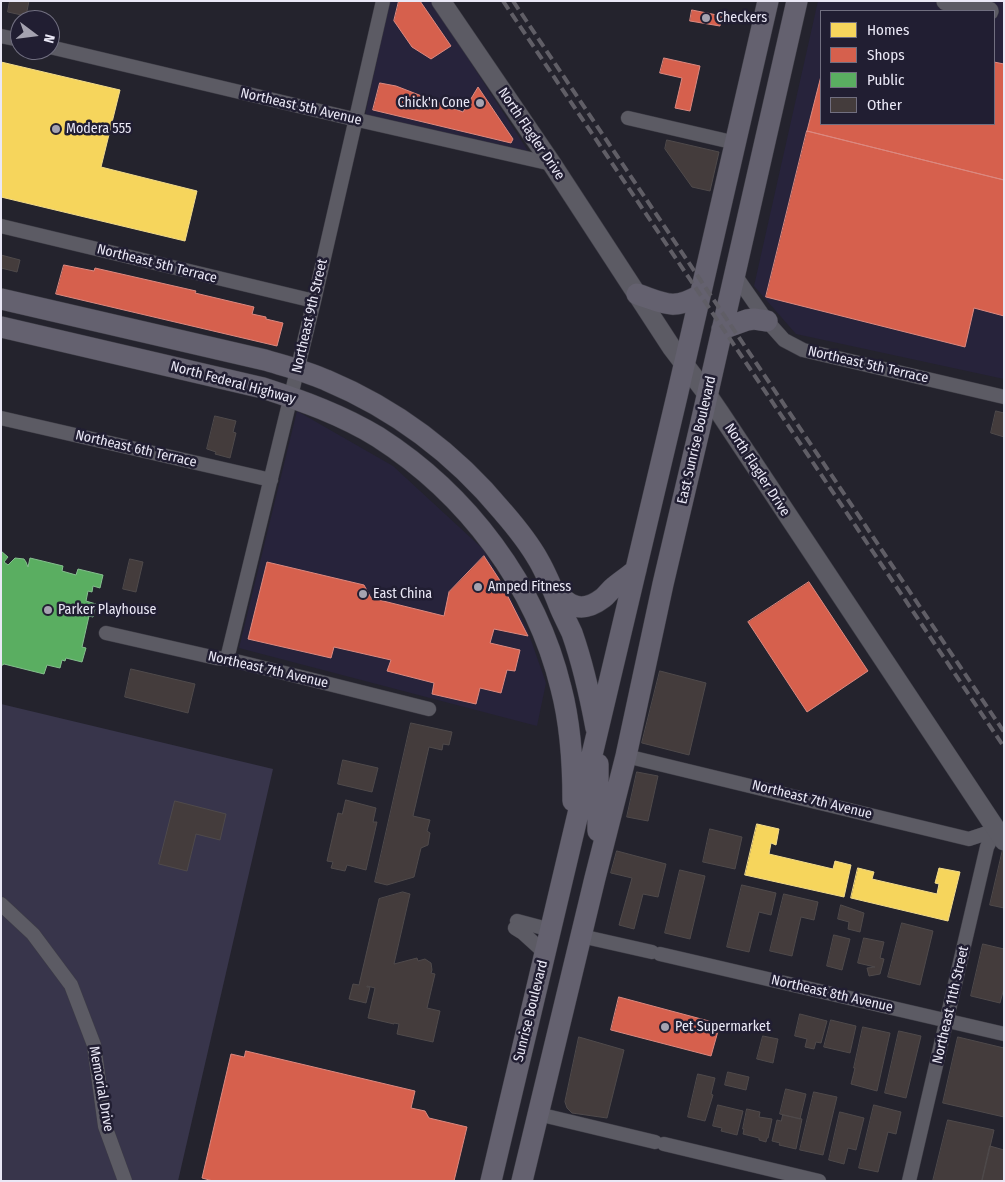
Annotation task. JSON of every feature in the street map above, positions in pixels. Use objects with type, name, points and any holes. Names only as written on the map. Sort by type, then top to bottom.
[{"type":"main road","points":[[571,842],[768,1]]},
{"type":"main road","name":"East Sunrise Boulevard","points":[[594,878],[626,756],[663,584],[797,1]]},
{"type":"main road","points":[[717,224],[726,258],[735,275]]},
{"type":"main road","points":[[637,294],[676,305],[700,296]]},
{"type":"main road","name":"North Federal Highway","points":[[1,298],[297,369],[346,388],[386,409],[432,441],[494,500],[539,560],[579,654],[587,682],[597,737]]},
{"type":"main road","points":[[722,329],[747,320],[767,321]]},
{"type":"main road","name":"North Federal Highway","points":[[1,327],[263,388],[290,397],[322,409],[377,437],[429,476],[452,497],[495,547],[511,572],[538,623],[549,650],[561,688],[569,728],[573,802],[571,842]]},
{"type":"main road","points":[[552,588],[561,598],[571,605],[580,608],[592,605],[604,597],[636,570]]},
{"type":"main road","points":[[522,1181],[594,878],[599,802],[597,737]]},
{"type":"main road","name":"Sunrise Boulevard","points":[[491,1181],[571,842]]},
{"type":"main road","points":[[508,1108],[514,1114],[520,1126],[528,1156]]},
{"type":"street","name":"Northeast 9th Street","points":[[227,659],[314,301],[383,1]]},
{"type":"street","name":"North Flagler Drive","points":[[441,1],[552,164],[672,348],[707,394],[1000,836]]},
{"type":"street","points":[[946,1],[985,10]]},
{"type":"street","name":"Northeast 5th Avenue","points":[[60,49],[355,120],[552,164]]},
{"type":"street","points":[[628,118],[736,143]]},
{"type":"street","name":"Northeast 5th Terrace","points":[[1,226],[314,301]]},
{"type":"street","name":"Northeast 5th Terrace","points":[[735,275],[767,321],[784,340],[803,350],[1004,396]]},
{"type":"street","name":"Northeast 6th Terrace","points":[[1,418],[271,480]]},
{"type":"street","name":"Northeast 7th Avenue","points":[[106,633],[227,659],[429,710]]},
{"type":"street","name":"Northeast 7th Avenue","points":[[626,756],[969,838],[1000,836]]},
{"type":"street","name":"Northeast 11th Street","points":[[909,1181],[987,847],[1000,836]]},
{"type":"street","name":"Memorial Drive","points":[[1,904],[33,934],[71,985],[94,1044],[105,1126],[125,1181]]},
{"type":"street","points":[[545,953],[516,925],[551,930]]},
{"type":"street","name":"Northeast 8th Avenue","points":[[581,936],[1004,1034]]},
{"type":"street","points":[[538,1114],[819,1181]]},
{"type":"shaded area","points":[[390,1],[431,1],[528,151],[365,115]]},
{"type":"shaded area","points":[[818,1],[1004,1],[1004,379],[796,334],[754,286]]},
{"type":"shaded area","points":[[297,411],[393,466],[484,550],[526,626],[546,683],[537,726],[239,648]]},
{"type":"shaded area","points":[[1,704],[273,769],[178,1181],[1,1181]]},
{"type":"building: Homes","name":"Modera 555","points":[[1,62],[120,90],[101,167],[197,191],[185,241],[1,197]]},
{"type":"building: Homes","points":[[757,824],[779,829],[776,845],[771,843],[769,854],[833,869],[835,861],[851,865],[844,897],[745,875]]},
{"type":"building: Homes","points":[[858,868],[874,872],[872,879],[937,894],[939,884],[935,883],[939,868],[960,872],[948,921],[851,898]]},
{"type":"building: Shops","points":[[399,1],[420,1],[451,46],[431,59],[412,47],[394,21]]},
{"type":"building: Shops","name":"Checkers","points":[[692,10],[722,16],[720,26],[690,21]]},
{"type":"building: Shops","points":[[664,58],[700,66],[690,111],[675,108],[682,78],[660,73]]},
{"type":"building: Shops","points":[[995,62],[1004,64],[1004,180],[807,131],[820,80],[820,125],[995,125]]},
{"type":"building: Shops","points":[[380,83],[396,86],[463,112],[478,87],[513,139],[511,143],[373,110]]},
{"type":"building: Shops","points":[[807,131],[1004,180],[1004,316],[974,308],[965,347],[766,297]]},
{"type":"building: Shops","points":[[64,265],[94,271],[95,268],[196,291],[195,293],[254,307],[252,314],[283,323],[277,346],[56,294]]},
{"type":"building: Shops","points":[[484,556],[499,579],[528,636],[494,629],[490,643],[520,650],[515,671],[507,670],[501,693],[480,688],[476,704],[432,694],[434,683],[387,671],[391,660],[334,647],[331,658],[248,639],[267,562],[364,585],[371,598],[444,616],[449,592]]},
{"type":"building: Shops","points":[[809,582],[868,671],[807,712],[748,622]]},
{"type":"building: Shops","name":"Pet Supermarket","points":[[619,997],[720,1024],[711,1056],[611,1030]]},
{"type":"building: Shops","points":[[246,1051],[415,1091],[411,1108],[425,1111],[429,1118],[467,1127],[454,1181],[213,1181],[202,1178],[231,1054],[244,1057]]},
{"type":"building: Public","name":"Parker Playhouse","points":[[1,551],[8,557],[4,562],[8,565],[15,558],[24,559],[28,567],[30,558],[63,566],[62,571],[76,575],[78,569],[103,575],[100,588],[93,586],[92,592],[88,591],[86,601],[96,604],[93,617],[89,616],[82,647],[86,648],[82,662],[66,658],[65,661],[62,660],[60,668],[47,665],[44,674],[4,664],[1,666]]},
{"type":"building: Other","points":[[10,1],[29,1],[27,10],[10,10],[10,12],[8,12]]},
{"type":"building: Other","points":[[667,140],[719,152],[710,191],[692,187],[665,149]]},
{"type":"building: Other","points":[[1,255],[20,260],[17,272],[1,268]]},
{"type":"building: Other","points":[[996,411],[1004,413],[1004,437],[991,433]]},
{"type":"building: Other","points":[[215,416],[236,421],[233,432],[236,433],[230,458],[215,454],[216,452],[207,449]]},
{"type":"building: Other","points":[[130,559],[143,562],[136,592],[123,589]]},
{"type":"building: Other","points":[[131,669],[195,684],[188,713],[125,697]]},
{"type":"building: Other","points":[[660,671],[706,683],[689,755],[642,743]]},
{"type":"building: Other","points":[[411,723],[452,732],[449,745],[443,744],[442,750],[429,747],[413,816],[430,820],[427,831],[430,833],[428,845],[421,848],[414,877],[387,885],[375,882]]},
{"type":"building: Other","points":[[343,760],[378,768],[372,792],[338,784]]},
{"type":"building: Other","points":[[637,772],[658,776],[648,821],[627,817]]},
{"type":"building: Other","points":[[346,800],[376,808],[373,822],[377,822],[366,870],[347,865],[345,871],[331,868],[333,862],[327,861],[338,813],[342,814]]},
{"type":"building: Other","points":[[175,801],[226,814],[220,840],[196,834],[187,871],[159,864]]},
{"type":"building: Other","points":[[710,829],[742,837],[735,869],[703,862]]},
{"type":"building: Other","points":[[1004,850],[1004,908],[990,905]]},
{"type":"building: Other","points":[[617,851],[666,864],[658,897],[643,894],[634,929],[619,925],[632,878],[611,873]]},
{"type":"building: Other","points":[[680,870],[705,876],[690,939],[665,933]]},
{"type":"building: Other","points":[[742,885],[776,893],[771,915],[759,912],[749,952],[727,947]]},
{"type":"building: Other","points":[[403,892],[410,894],[394,964],[417,958],[418,961],[425,959],[431,963],[431,973],[435,974],[427,1008],[440,1011],[433,1042],[397,1034],[399,1024],[368,1018],[375,988],[367,986],[370,987],[366,1003],[349,999],[353,984],[359,985],[379,899]]},
{"type":"building: Other","points":[[784,894],[818,902],[814,920],[801,917],[792,956],[770,951]]},
{"type":"building: Other","points":[[841,905],[864,913],[860,932],[848,929],[849,922],[838,919]]},
{"type":"building: Other","points":[[902,923],[933,931],[920,985],[888,977]]},
{"type":"building: Other","points":[[834,935],[850,939],[842,970],[827,966]]},
{"type":"building: Other","points":[[864,938],[884,942],[880,958],[884,959],[880,974],[869,976],[867,968],[875,967],[858,963]]},
{"type":"building: Other","points":[[983,944],[1004,949],[1004,988],[1000,1003],[971,996]]},
{"type":"building: Other","points":[[800,1014],[827,1021],[821,1043],[816,1042],[814,1049],[805,1047],[807,1039],[795,1036]]},
{"type":"building: Other","points":[[831,1020],[856,1026],[850,1053],[824,1047]]},
{"type":"building: Other","points":[[863,1027],[890,1033],[877,1091],[851,1084]]},
{"type":"building: Other","points":[[899,1031],[921,1036],[906,1098],[885,1093]]},
{"type":"building: Other","points":[[763,1036],[778,1039],[773,1063],[757,1059]]},
{"type":"building: Other","points":[[579,1037],[624,1050],[607,1118],[572,1113],[567,1108],[565,1102]]},
{"type":"building: Other","points":[[958,1037],[1004,1048],[1004,1117],[943,1103]]},
{"type":"building: Other","points":[[728,1072],[749,1077],[746,1090],[725,1085]]},
{"type":"building: Other","points":[[698,1074],[715,1078],[711,1094],[713,1095],[705,1121],[688,1117]]},
{"type":"building: Other","points":[[786,1089],[806,1094],[800,1119],[780,1114]]},
{"type":"building: Other","points":[[814,1092],[837,1097],[823,1155],[800,1150]]},
{"type":"building: Other","points":[[718,1105],[743,1111],[737,1135],[721,1131],[722,1128],[713,1126]]},
{"type":"building: Other","points":[[874,1105],[901,1112],[896,1134],[888,1132],[878,1172],[859,1168]]},
{"type":"building: Other","points":[[747,1109],[760,1112],[759,1117],[772,1119],[766,1142],[743,1134]]},
{"type":"building: Other","points":[[840,1112],[864,1118],[856,1150],[848,1148],[844,1164],[829,1160]]},
{"type":"building: Other","points":[[783,1115],[802,1119],[796,1149],[779,1145],[780,1143],[772,1141],[777,1120],[781,1121]]},
{"type":"building: Other","points":[[948,1120],[994,1130],[982,1181],[933,1181]]},
{"type":"building: Other","points":[[990,1146],[1004,1150],[1004,1181],[982,1181]]},
{"type":"railway","points":[[503,1],[1004,747]]},
{"type":"railway","points":[[513,1],[1004,732]]},
{"type":"place","name":"Checkers","points":[[706,18]]},
{"type":"place","name":"Chick'n Cone","points":[[480,103]]},
{"type":"place","name":"Modera 555","points":[[56,129]]},
{"type":"place","name":"Amped Fitness","points":[[478,587]]},
{"type":"place","name":"East China","points":[[363,594]]},
{"type":"place","name":"Parker Playhouse","points":[[48,610]]},
{"type":"place","name":"Pet Supermarket","points":[[665,1027]]}]
